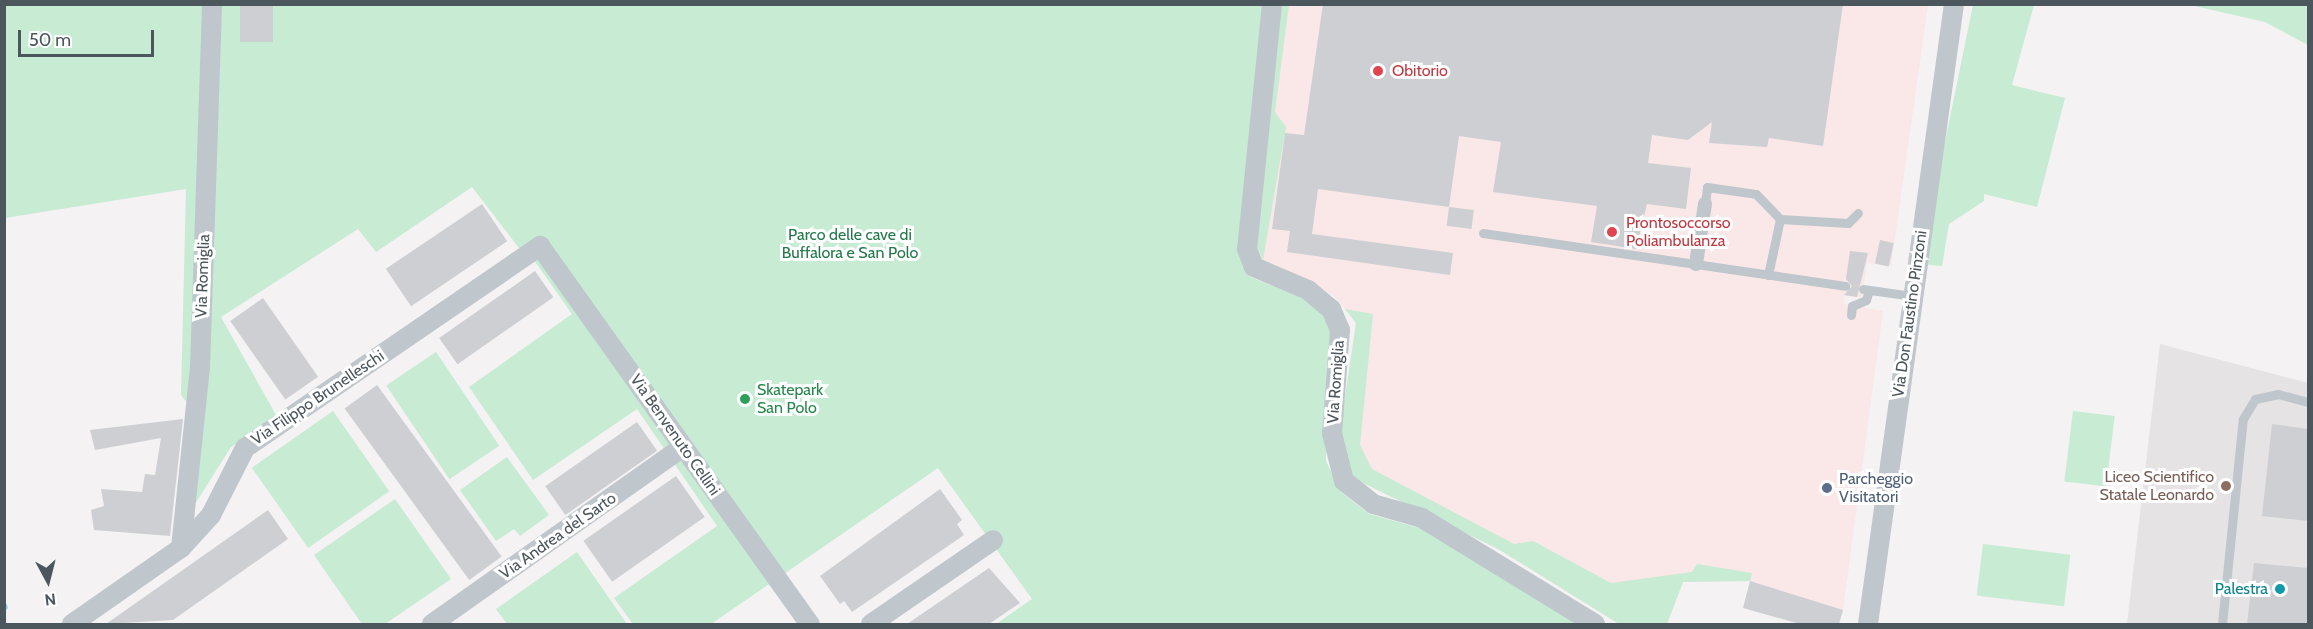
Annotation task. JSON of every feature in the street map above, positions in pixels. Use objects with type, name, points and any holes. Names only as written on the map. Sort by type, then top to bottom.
[{"type":"street","name":"Via Romiglia","points":[[181,548],[200,368],[212,4]]},
{"type":"street","name":"Via Romiglia","points":[[1272,4],[1247,249],[1254,267],[1308,290],[1330,309],[1340,330],[1332,433],[1344,482],[1372,504],[1422,518],[1595,624]]},
{"type":"street","name":"Via Don Faustino Pinzoni","points":[[1868,624],[1954,4]]},
{"type":"street","points":[[1696,264],[1705,204]]},
{"type":"street","name":"Via Filippo Brunelleschi","points":[[72,624],[181,548],[211,515],[245,448],[540,246]]},
{"type":"street","name":"Via Benvenuto Cellini","points":[[540,246],[810,624]]},
{"type":"street","name":"Via Andrea del Sarto","points":[[432,624],[683,447]]},
{"type":"street","points":[[871,624],[993,540]]},
{"type":"lane","points":[[1705,204],[1707,187],[1756,194],[1780,219],[1848,223],[1858,213]]},
{"type":"lane","points":[[1768,275],[1780,219]]},
{"type":"lane","points":[[1483,233],[1845,286]]},
{"type":"lane","points":[[1851,315],[1852,306],[1866,300],[1866,290],[1912,296]]},
{"type":"lane","points":[[2222,624],[2243,419],[2254,399],[2278,394],[2308,402]]},
{"type":"shaded area","points":[[1280,5],[1928,5],[1891,266],[1867,263],[1862,297],[1844,296],[1844,304],[1883,311],[1843,610],[1750,581],[1683,582],[1667,624],[1619,624],[1498,549],[1355,479],[1340,431],[1356,322],[1333,295],[1258,257]]},
{"type":"shaded area","name":"Liceo Scientifico Statale Leonardo","points":[[2160,344],[2308,383],[2308,624],[2127,624]]},
{"type":"green space","name":"Parco delle cave di Buffalora e San Polo","points":[[5,5],[1265,5],[1239,253],[1250,277],[1305,299],[1322,314],[1330,331],[1326,461],[1341,492],[1369,514],[1420,528],[1583,624],[996,624],[1032,599],[938,468],[711,624],[633,624],[614,598],[717,526],[637,409],[533,480],[469,387],[572,314],[529,253],[519,248],[472,187],[376,252],[358,229],[221,317],[276,415],[231,447],[183,523],[195,413],[181,395],[186,189],[5,218]]},
{"type":"green space","points":[[1280,5],[1289,5],[1275,112],[1286,127],[1263,260],[1257,248]]},
{"type":"green space","points":[[1973,5],[2034,5],[2012,85],[2065,98],[2037,207],[1984,194],[1984,201],[1949,224],[1942,266],[1920,264]]},
{"type":"green space","points":[[2190,5],[2308,5],[2308,45],[2265,22]]},
{"type":"green space","points":[[1345,309],[1373,314],[1360,445],[1372,469],[1514,544],[1533,541],[1611,583],[1692,572],[1697,564],[1752,573],[1750,581],[1683,582],[1667,624],[1619,624],[1498,549],[1355,479],[1346,464],[1340,431],[1356,323]]},
{"type":"green space","points":[[436,352],[499,446],[449,479],[386,386]]},
{"type":"green space","points":[[333,411],[389,491],[308,548],[252,468]]},
{"type":"green space","points":[[2073,411],[2115,416],[2106,487],[2064,481]]},
{"type":"green space","points":[[507,457],[549,515],[520,536],[514,529],[496,541],[460,490]]},
{"type":"green space","points":[[395,499],[451,579],[385,624],[362,624],[314,555]]},
{"type":"green space","points":[[1983,544],[2070,555],[2064,606],[1977,596]]},
{"type":"green space","points":[[577,552],[627,624],[507,624],[496,609]]},
{"type":"building","points":[[240,4],[273,4],[273,42],[240,42]]},
{"type":"building","points":[[1323,4],[1843,4],[1823,146],[1769,138],[1767,147],[1709,143],[1712,122],[1688,140],[1652,135],[1648,163],[1691,168],[1686,209],[1647,204],[1636,249],[1591,242],[1597,206],[1493,192],[1501,142],[1459,136],[1449,207],[1318,189],[1312,234],[1453,253],[1450,275],[1287,252],[1290,231],[1272,229],[1285,133],[1304,135]]},
{"type":"building","points":[[482,204],[507,241],[411,306],[386,269]]},
{"type":"building","points":[[1449,207],[1474,210],[1471,229],[1447,226]]},
{"type":"building","points":[[1880,240],[1894,243],[1889,266],[1875,263]]},
{"type":"building","points":[[1850,251],[1868,253],[1857,297],[1844,295],[1852,286],[1846,279]]},
{"type":"building","points":[[535,271],[553,297],[458,364],[439,338]]},
{"type":"building","points":[[263,298],[318,377],[285,400],[230,321]]},
{"type":"building","points":[[377,385],[502,557],[469,580],[345,409]]},
{"type":"building","points":[[183,419],[170,536],[94,530],[91,510],[104,506],[101,489],[142,492],[145,474],[155,475],[161,438],[95,450],[90,430]]},
{"type":"building","points":[[637,422],[657,451],[565,515],[545,486]]},
{"type":"building","points":[[2272,424],[2308,429],[2308,521],[2262,516]]},
{"type":"building","points":[[676,476],[705,517],[612,582],[583,541]]},
{"type":"building","points":[[940,489],[962,520],[957,524],[964,535],[852,612],[844,601],[840,604],[820,576]]},
{"type":"building","points":[[268,510],[288,539],[173,620],[106,624]]},
{"type":"building","name":"Palestra","points":[[2254,563],[2308,568],[2308,624],[2247,624]]},
{"type":"building","points":[[989,568],[1020,603],[989,624],[907,624]]},
{"type":"building","points":[[1750,581],[1843,610],[1839,624],[1800,624],[1743,608]]},
{"type":"place","name":"Obitorio","points":[[1378,71]]},
{"type":"place","name":"Prontosoccorso Poliambulanza","points":[[1612,232]]},
{"type":"place","name":"Skatepark San Polo","points":[[745,399]]},
{"type":"place","name":"Liceo Scientifico Statale Leonardo","points":[[2226,486]]},
{"type":"place","name":"Parcheggio Visitatori","points":[[1827,488]]},
{"type":"place","name":"Palestra","points":[[2280,589]]}]
